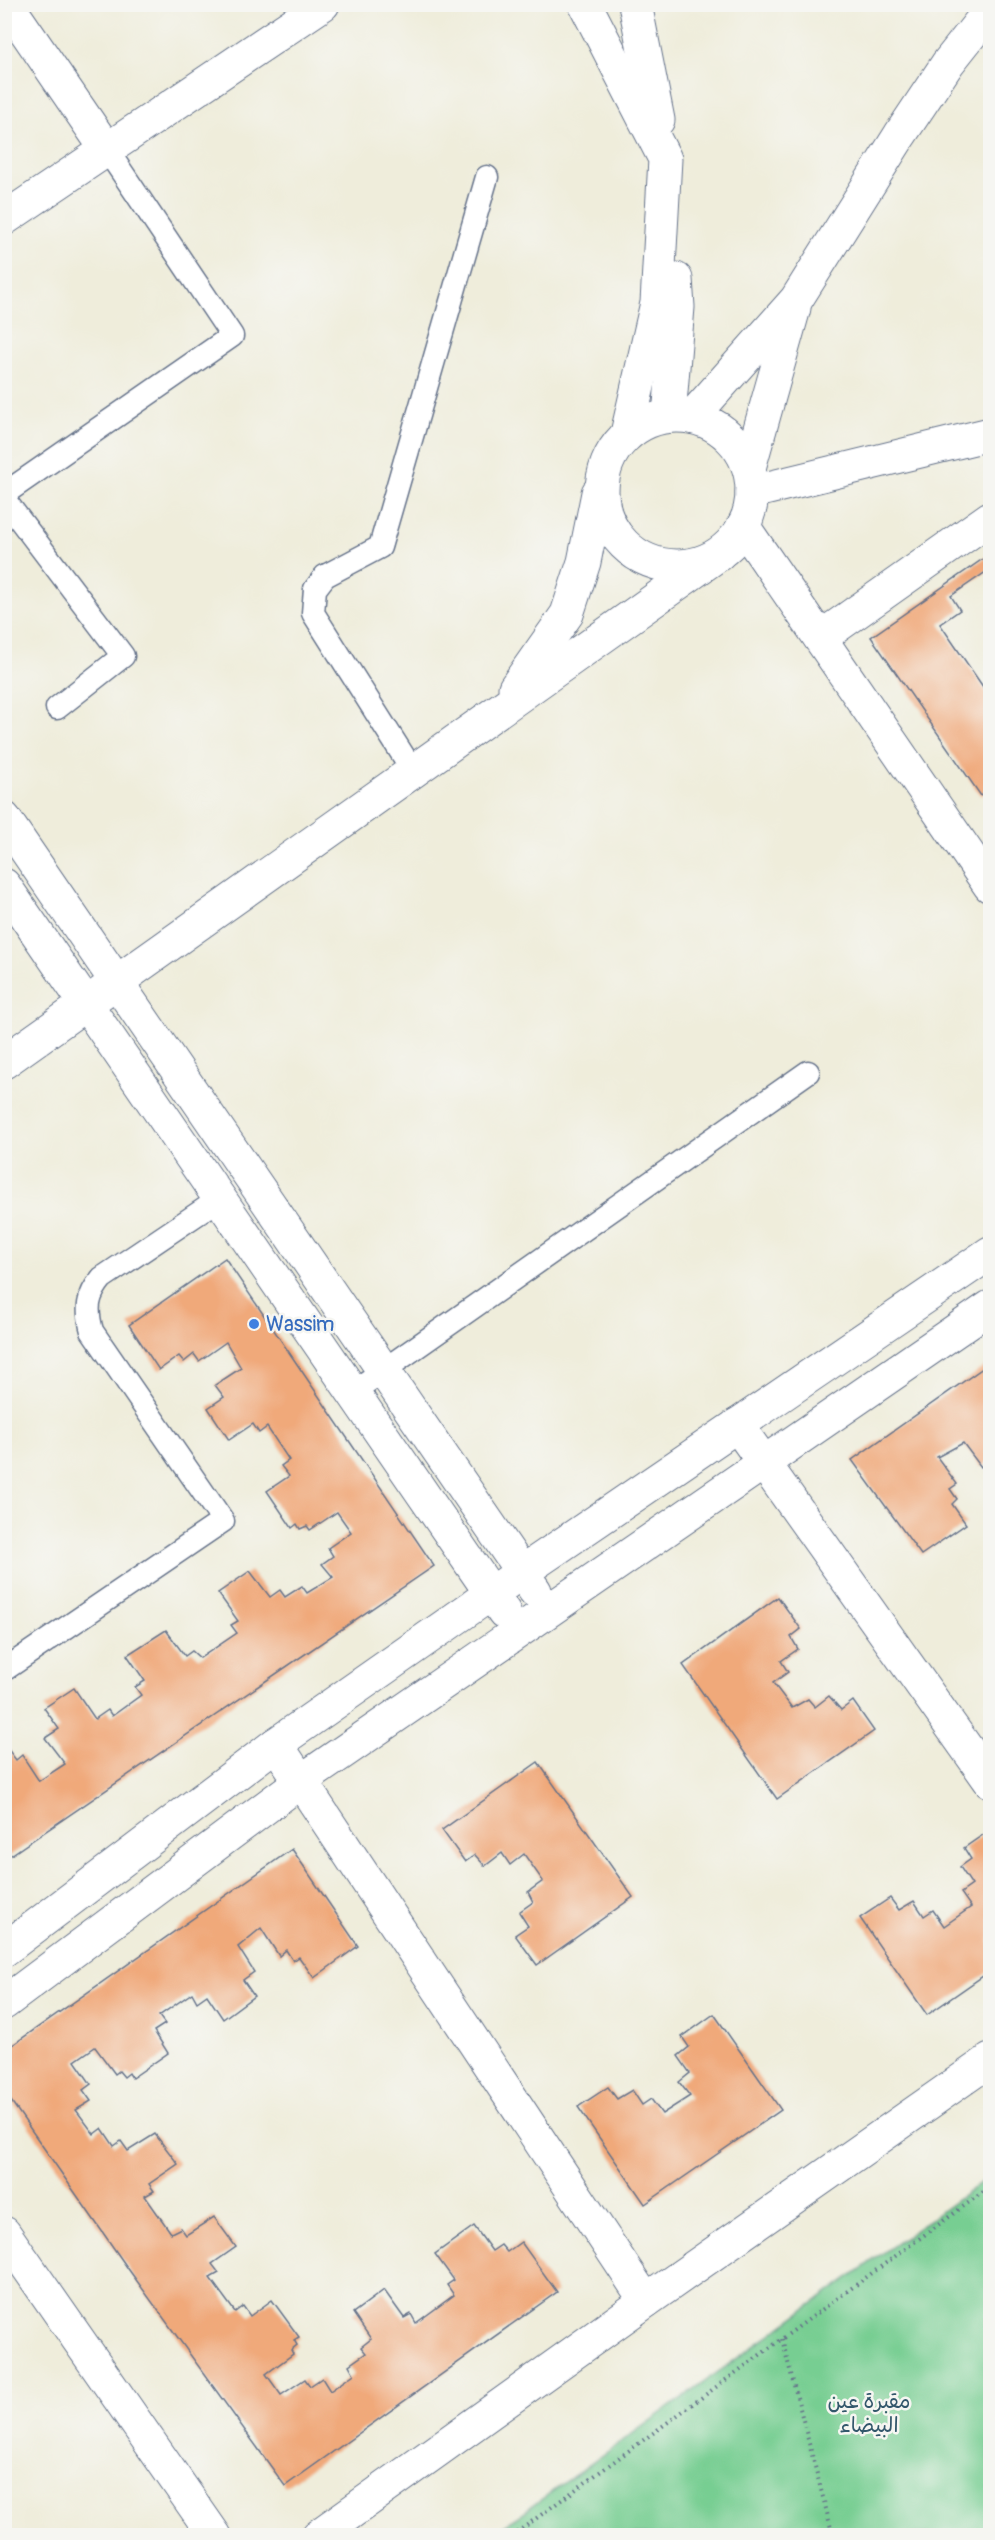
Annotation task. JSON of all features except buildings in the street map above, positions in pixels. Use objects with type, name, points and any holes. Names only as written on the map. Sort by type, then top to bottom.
[{"type":"street","points":[[7,4],[106,150]]},
{"type":"street","points":[[4,219],[323,4]]},
{"type":"street","points":[[500,709],[567,614],[584,562],[602,478],[610,454],[627,434],[657,303],[665,159],[585,4]]},
{"type":"street","points":[[635,4],[665,159],[678,307],[681,417]]},
{"type":"street","points":[[681,417],[796,300],[948,63],[990,10]]},
{"type":"street","points":[[4,1062],[733,542],[743,526],[751,480],[796,300]]},
{"type":"street","points":[[627,434],[681,417],[708,422],[727,435],[742,453],[751,480]]},
{"type":"street","points":[[751,480],[990,434]]},
{"type":"street","points":[[602,478],[602,504],[610,528],[632,552],[646,561],[671,567],[696,564],[718,554]]},
{"type":"street","points":[[820,638],[990,518]]},
{"type":"street","points":[[743,526],[990,886]]},
{"type":"street","points":[[4,818],[118,980],[548,1610]]},
{"type":"street","points":[[4,885],[517,1631]]},
{"type":"street","points":[[4,1950],[276,1744],[522,1572],[990,1253]]},
{"type":"street","points":[[4,2002],[301,1781],[990,1307]]},
{"type":"street","points":[[737,1425],[990,1781]]},
{"type":"street","points":[[276,1744],[646,2301]]},
{"type":"street","points":[[318,2535],[990,2060]]},
{"type":"street","points":[[4,2233],[215,2535]]},
{"type":"lane","points":[[4,494],[232,336],[106,150]]},
{"type":"lane","points":[[413,771],[313,613],[315,589],[325,576],[380,547],[487,177]]},
{"type":"lane","points":[[4,499],[123,656],[57,708]]},
{"type":"lane","points":[[354,1391],[808,1072]]},
{"type":"lane","points":[[4,1670],[223,1521],[92,1331],[87,1312],[91,1292],[102,1278],[220,1198]]},
{"type":"path","points":[[512,2535],[990,2187]]},
{"type":"path","points":[[782,2339],[833,2535]]},
{"type":"green space","name":"مقبرة عين البيضاء","points":[[990,2176],[990,2535],[492,2535]]},
{"type":"place","name":"Wassim","points":[[254,1324]]}]
